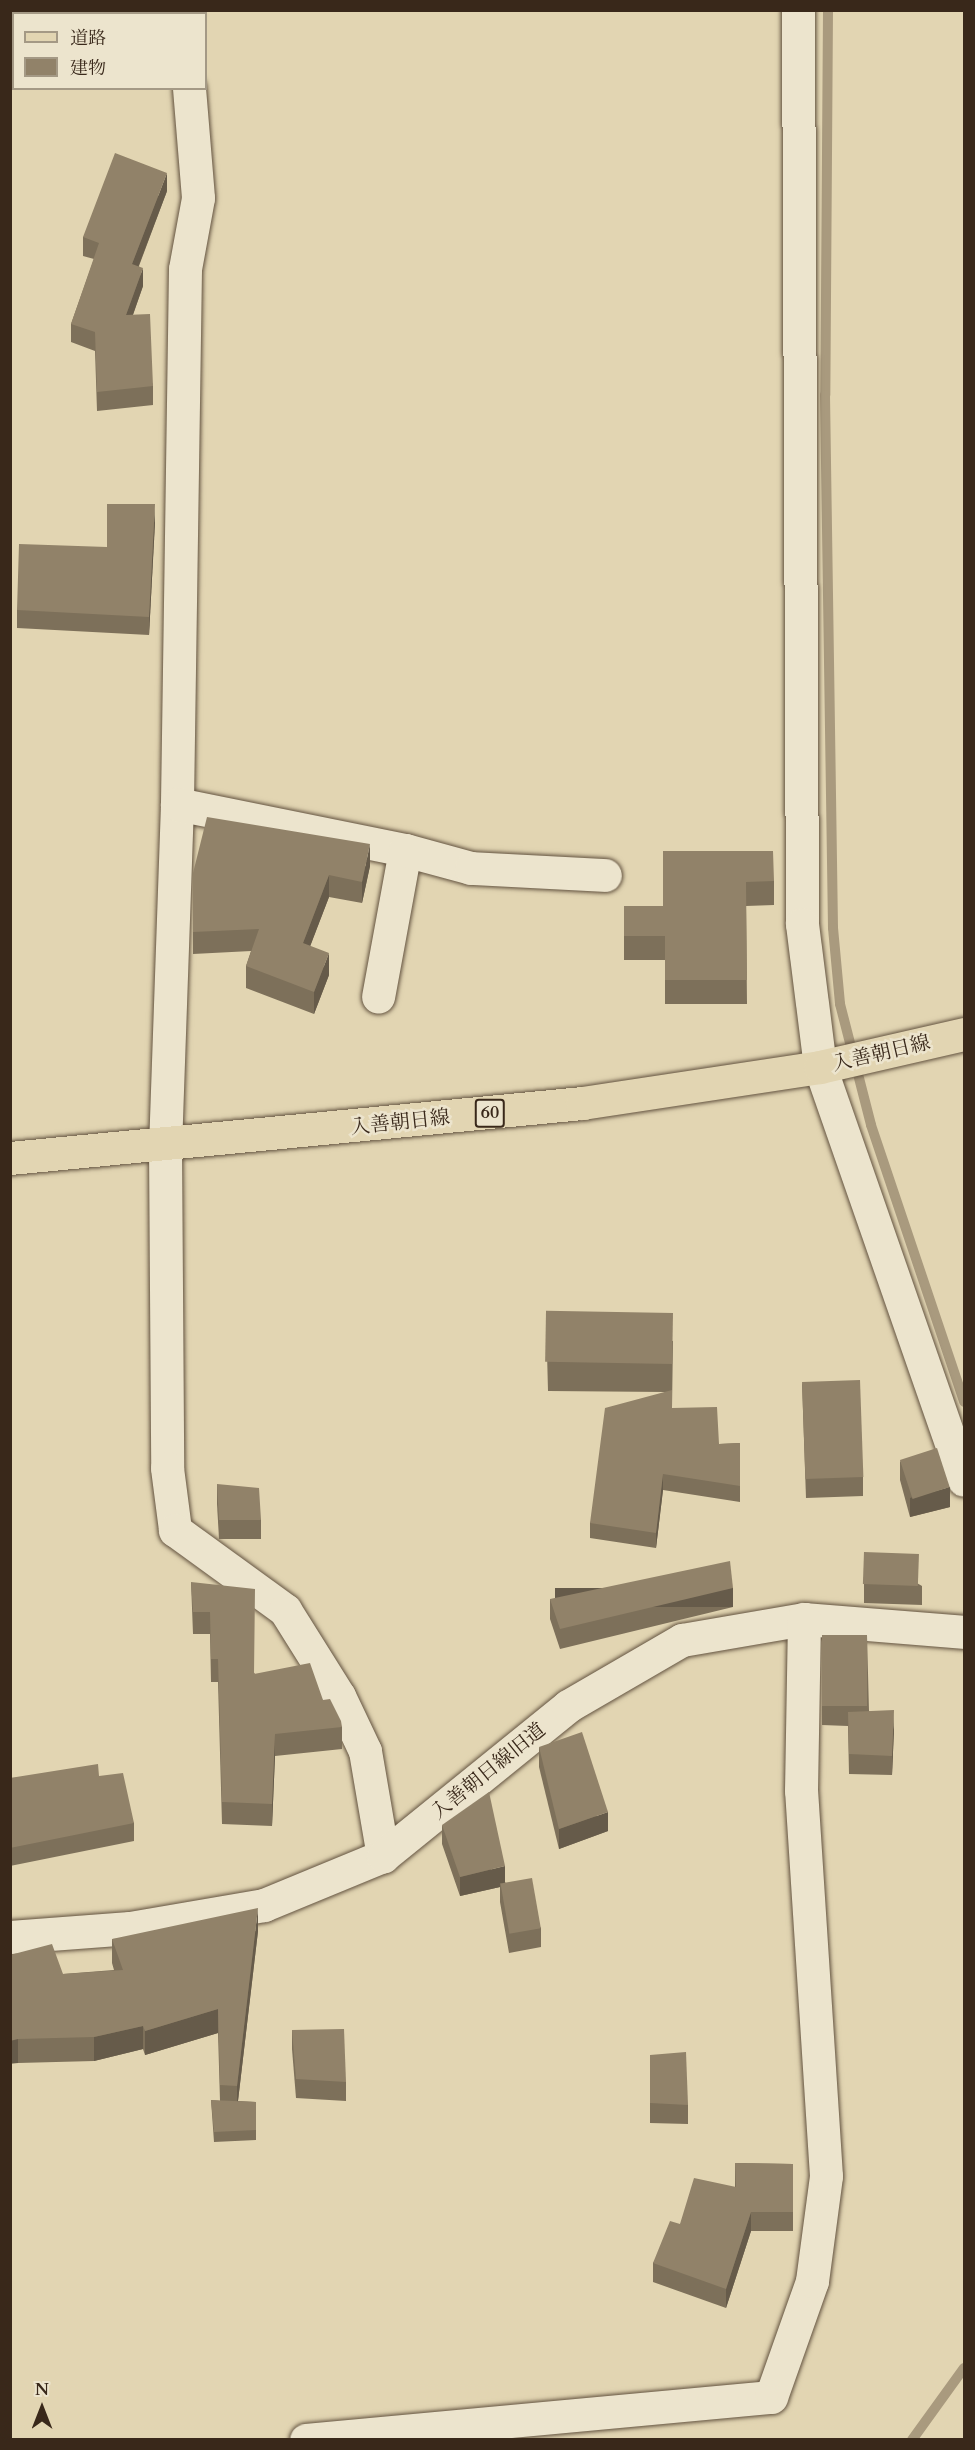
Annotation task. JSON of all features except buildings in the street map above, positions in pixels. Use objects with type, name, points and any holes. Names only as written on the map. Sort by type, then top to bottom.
[{"type":"main road","name":"入善朝日線","points":[[10,1158],[165,1146],[582,1103],[820,1067],[964,1034]]},
{"type":"street","points":[[798,10],[802,924],[820,1067],[954,1437],[964,1480]]},
{"type":"street","points":[[189,90],[198,198],[185,269],[177,804],[165,1146],[167,1468],[175,1530],[285,1610],[339,1696],[365,1751],[383,1856]]},
{"type":"street","points":[[177,804],[405,850],[471,868],[605,875]]},
{"type":"street","points":[[378,997],[405,850]]},
{"type":"street","points":[[306,2439],[771,2397],[812,2281],[826,2176],[801,1791],[804,1619]]},
{"type":"street","name":"入善朝日線旧道","points":[[10,1937],[130,1928],[264,1905],[383,1856],[568,1706],[682,1640],[804,1619],[964,1632]]},
{"type":"waterway","points":[[828,10],[825,395],[833,928],[840,1004],[871,1125],[964,1402]]},
{"type":"waterway","points":[[912,2440],[964,2368]]}]
